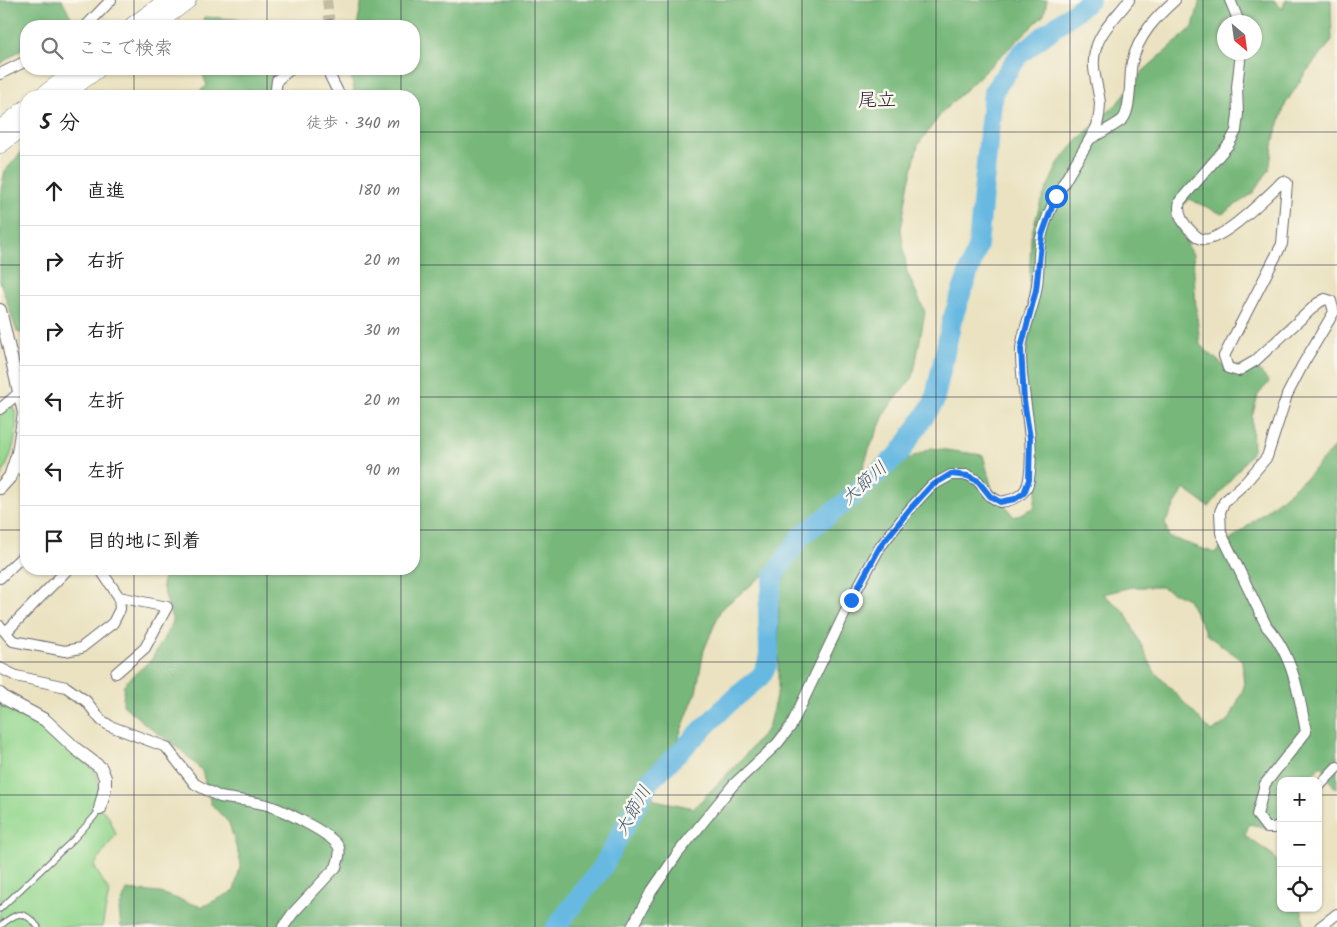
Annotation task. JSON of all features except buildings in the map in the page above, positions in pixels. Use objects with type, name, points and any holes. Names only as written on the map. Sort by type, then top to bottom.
[{"type":"highway","points":[[141,20],[169,0]]},
{"type":"highway","points":[[161,20],[187,0]]},
{"type":"highway","points":[[51,90],[70,75]]},
{"type":"highway","points":[[69,90],[89,75]]},
{"type":"highway","points":[[0,130],[20,114]]},
{"type":"highway","points":[[0,144],[20,129]]},
{"type":"street","points":[[92,20],[112,0]]},
{"type":"street","points":[[632,927],[651,892],[678,853],[733,785],[777,744],[791,726],[851,600],[880,547],[910,509],[931,486],[951,474],[968,476],[978,481],[990,496],[1000,502],[1015,499],[1024,493],[1029,480],[1030,438],[1024,401],[1021,348],[1036,290],[1042,235],[1056,196],[1096,126],[1100,104],[1094,70],[1095,49],[1104,33],[1129,0]]},
{"type":"street","points":[[1089,139],[1123,118],[1127,110],[1132,62],[1143,34],[1158,15],[1175,0]]},
{"type":"street","points":[[1230,0],[1236,15]]},
{"type":"street","points":[[1240,60],[1236,131],[1229,144],[1180,201],[1178,209],[1184,224],[1195,235],[1202,239],[1211,238],[1234,226],[1283,181],[1287,183],[1282,244],[1224,356],[1228,368],[1238,371],[1255,361],[1318,303],[1325,299],[1331,300],[1334,312],[1287,395],[1267,457],[1246,482],[1224,502],[1220,512],[1221,533],[1267,627],[1284,650],[1302,707],[1306,732],[1265,784],[1258,815],[1266,828],[1277,826]]},
{"type":"street","points":[[0,74],[20,64]]},
{"type":"street","points":[[276,90],[277,80],[283,75]]},
{"type":"street","points":[[330,75],[337,90]]},
{"type":"street","points":[[0,310],[2,328],[20,382]]},
{"type":"street","points":[[0,409],[20,393]]},
{"type":"street","points":[[0,488],[10,477],[20,443]]},
{"type":"street","points":[[15,461],[20,467]]},
{"type":"street","points":[[0,578],[20,559]]},
{"type":"street","points":[[62,575],[3,629],[13,641],[65,651],[81,648],[113,623],[120,609],[118,597],[104,575]]},
{"type":"street","points":[[116,673],[145,648],[167,606],[118,597]]},
{"type":"street","points":[[0,668],[16,676],[66,687],[86,701],[102,720],[110,726],[166,748],[172,753],[195,784],[213,794],[269,806],[311,826],[334,840],[339,848],[339,858],[336,867],[293,913],[283,927]]},
{"type":"street","points":[[0,694],[45,720],[76,749],[101,768],[105,778],[105,788],[100,809]]},
{"type":"street","points":[[1322,783],[1337,767]]},
{"type":"street","points":[[1320,927],[1337,914]]},
{"type":"lane","points":[[0,909],[73,840],[100,809]]},
{"type":"lane","points":[[0,926],[17,914],[23,914],[31,918],[38,927]]},
{"type":"green space","points":[[0,0],[62,0],[71,17],[66,20],[20,20],[20,50],[0,64]]},
{"type":"green space","points":[[362,0],[1047,0],[1044,15],[944,110],[918,145],[901,229],[907,272],[925,312],[913,377],[886,411],[869,450],[858,483],[931,448],[983,455],[992,489],[1014,517],[1034,508],[1037,487],[1023,389],[1027,355],[1031,236],[1041,201],[1059,162],[1080,138],[1117,104],[1141,73],[1193,27],[1200,0],[1274,0],[1282,9],[1286,0],[1331,0],[1332,41],[1306,72],[1286,103],[1275,135],[1269,170],[1252,194],[1222,214],[1189,199],[1172,214],[1193,255],[1200,345],[1224,366],[1256,367],[1269,382],[1258,395],[1252,417],[1253,451],[1209,507],[1184,489],[1165,523],[1169,537],[1215,553],[1307,477],[1337,444],[1337,789],[1322,765],[1310,777],[1277,777],[1277,823],[1273,829],[1249,824],[1245,836],[1273,855],[1277,862],[1277,912],[1302,912],[1304,924],[1302,927],[121,927],[119,909],[127,890],[160,893],[202,907],[234,891],[241,863],[229,823],[211,804],[202,771],[181,750],[123,705],[124,684],[152,659],[173,622],[162,585],[164,575],[420,575],[420,90],[354,90],[351,75],[420,75],[420,20],[358,20]],"holes":[[[795,550],[779,590],[778,689],[768,728],[742,759],[694,808],[655,800],[641,776],[674,749],[696,692],[704,650],[721,609]],[[1132,587],[1161,587],[1188,599],[1207,635],[1242,660],[1244,687],[1230,719],[1212,732],[1154,671],[1125,612],[1103,594]]]},
{"type":"green space","points":[[204,17],[239,20],[203,20]]},
{"type":"green space","points":[[203,75],[272,75],[275,90],[201,90],[207,86]]},
{"type":"green space","points":[[20,154],[20,333],[17,332],[0,281],[0,194],[5,171]]},
{"type":"green space","points":[[8,406],[14,408],[16,435],[8,462],[0,478],[0,413]]},
{"type":"green space","points":[[0,704],[34,721],[48,731],[92,768],[98,778],[99,785],[95,804],[108,815],[116,834],[94,866],[109,892],[102,927],[0,927]]},
{"type":"waterway","name":"大節川","points":[[556,927],[602,868],[649,782],[730,702],[761,676],[767,665],[769,654],[768,608],[774,575],[801,536],[846,502],[900,453],[934,402],[952,320],[978,245],[993,92],[1020,54],[1090,0]]},
{"type":"tunnel","points":[[327,0],[329,20]]},
{"type":"district","name":"尾立","points":[[877,101]]},
{"type":"route","points":[[851,600],[880,547],[931,486],[951,474],[968,476],[978,481],[990,496],[1000,502],[1015,499],[1024,493],[1029,480],[1030,438],[1024,401],[1021,348],[1036,290],[1042,235],[1056,196]]}]
